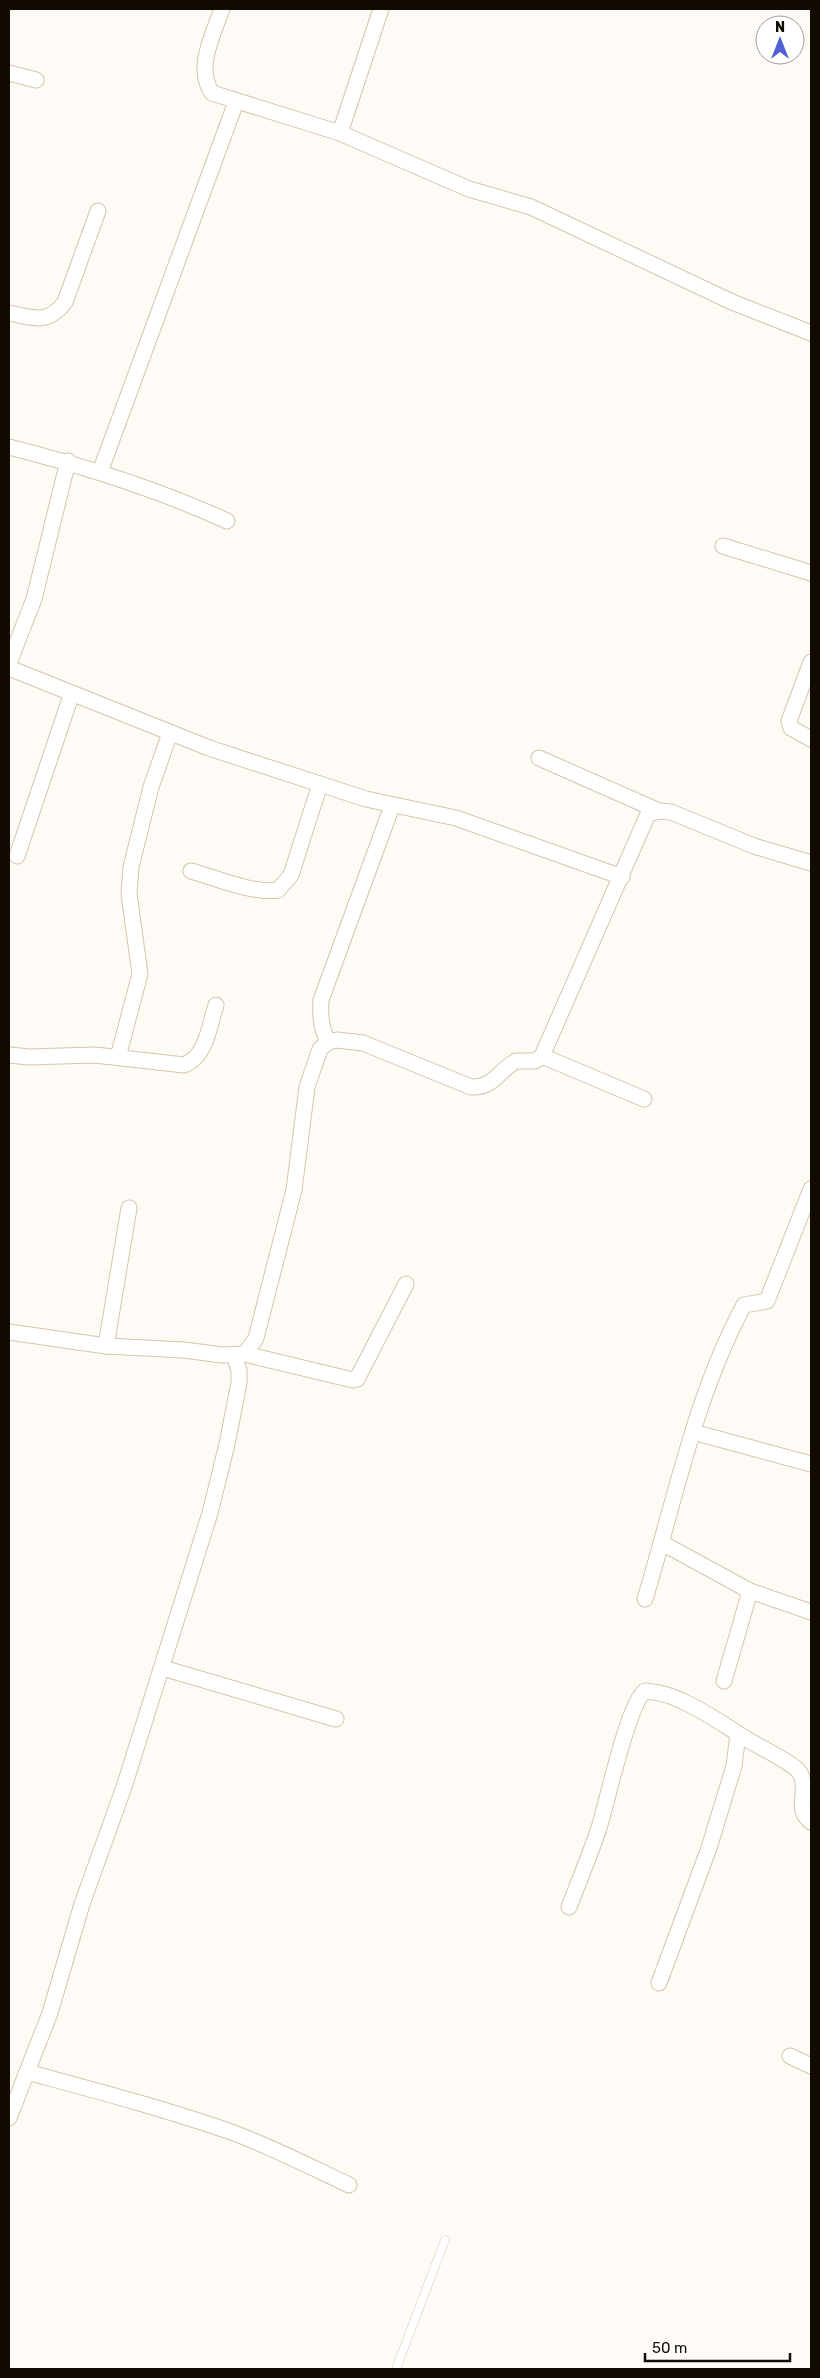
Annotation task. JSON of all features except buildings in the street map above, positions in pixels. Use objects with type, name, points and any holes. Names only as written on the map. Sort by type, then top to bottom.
[{"type":"street","points":[[222,9],[207,56],[204,73],[206,84],[212,93],[340,133],[469,189],[531,207],[732,302],[811,334]]},
{"type":"street","points":[[340,133],[381,9]]},
{"type":"street","points":[[9,72],[36,80]]},
{"type":"street","points":[[100,472],[236,102]]},
{"type":"street","points":[[9,313],[33,318],[46,318],[56,313],[65,302],[98,211]]},
{"type":"street","points":[[9,447],[68,461],[174,497],[228,521]]},
{"type":"street","points":[[9,663],[34,599],[68,461]]},
{"type":"street","points":[[723,546],[811,574]]},
{"type":"street","points":[[811,662],[789,721],[791,728],[811,739]]},
{"type":"street","points":[[9,668],[170,733],[320,784],[392,806],[456,818],[622,877]]},
{"type":"street","points":[[17,856],[72,693]]},
{"type":"street","points":[[118,1057],[140,974],[129,894],[130,867],[151,787],[170,733]]},
{"type":"street","points":[[539,758],[660,811],[671,812],[754,846],[811,863]]},
{"type":"street","points":[[191,871],[256,889],[278,890],[291,875],[320,784]]},
{"type":"street","points":[[328,1042],[322,1030],[321,1000],[392,806]]},
{"type":"street","points":[[9,2118],[50,2013],[82,1904],[124,1787],[163,1668],[210,1513],[228,1444],[239,1383],[240,1354],[256,1338],[294,1190],[307,1087],[315,1058],[320,1049],[328,1042],[337,1040],[363,1043],[471,1087],[482,1087],[490,1083],[516,1061],[536,1061],[542,1056],[622,877],[642,824],[648,814],[660,811]]},
{"type":"street","points":[[9,1055],[29,1057],[69,1055],[118,1057],[184,1065],[193,1062],[204,1045],[216,1005]]},
{"type":"street","points":[[542,1056],[644,1099]]},
{"type":"street","points":[[645,1599],[692,1432],[722,1346],[744,1305],[767,1301],[811,1189]]},
{"type":"street","points":[[106,1346],[128,1208]]},
{"type":"street","points":[[9,1332],[106,1346],[240,1354],[353,1380],[357,1379],[406,1284]]},
{"type":"street","points":[[692,1432],[811,1464]]},
{"type":"street","points":[[662,1543],[750,1591],[811,1612]]},
{"type":"street","points":[[724,1681],[750,1591]]},
{"type":"street","points":[[163,1668],[336,1719]]},
{"type":"street","points":[[570,1907],[598,1830],[627,1728],[645,1691],[680,1700],[710,1715],[800,1772],[802,1777],[801,1809],[804,1816],[811,1822]]},
{"type":"street","points":[[659,1983],[712,1839],[734,1766],[738,1734]]},
{"type":"street","points":[[790,2056],[811,2066]]},
{"type":"street","points":[[27,2072],[136,2101],[227,2131],[274,2149],[348,2184]]},
{"type":"lane","points":[[396,2369],[445,2240]]}]
